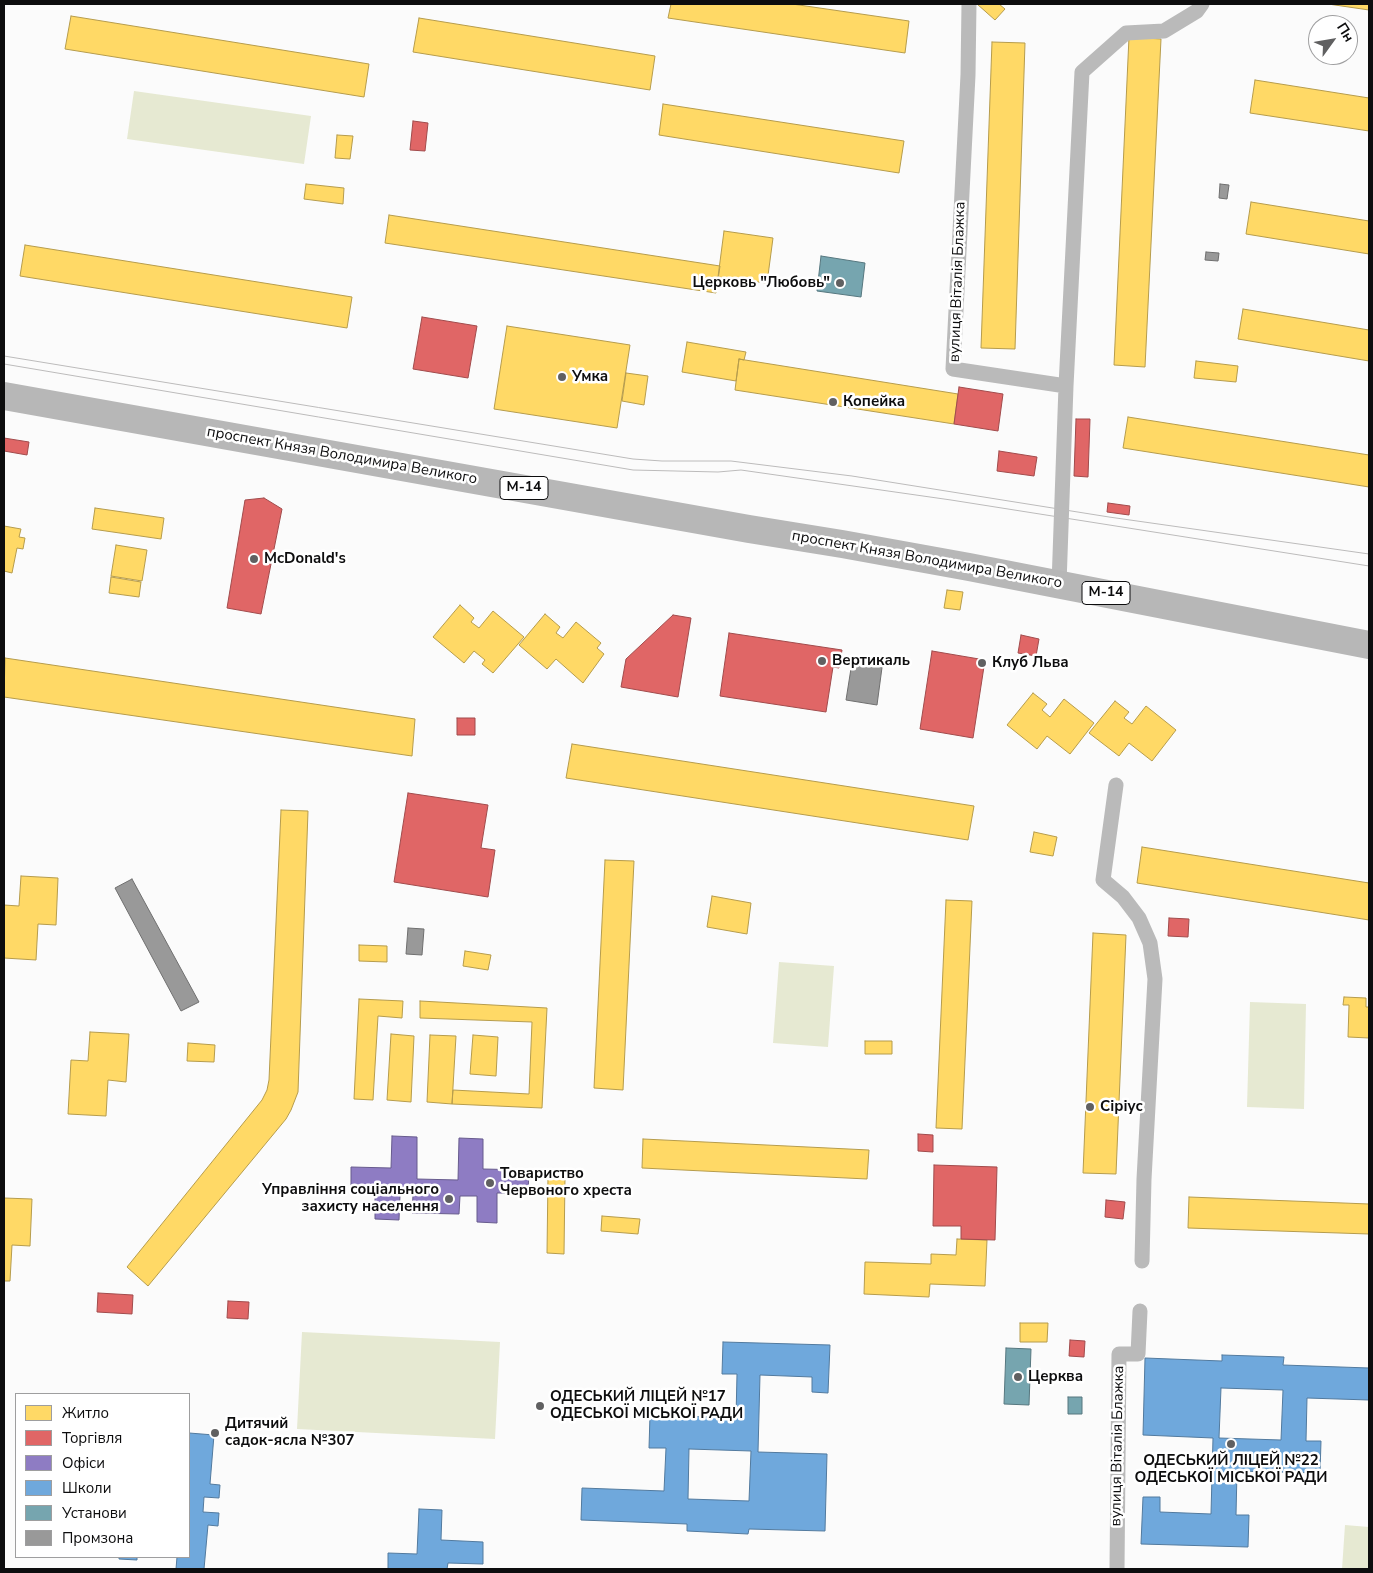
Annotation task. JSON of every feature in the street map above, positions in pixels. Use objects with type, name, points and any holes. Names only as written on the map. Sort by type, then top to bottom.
[{"type":"highway","name":"проспект Князя Володимира Великого","points":[[4,396],[842,544],[1369,645]]},
{"type":"street","name":"вулиця Віталія Блажка","points":[[969,4],[967,92],[953,368],[1066,386]]},
{"type":"street","points":[[1058,584],[1082,72],[1126,33],[1164,31],[1197,11],[1202,4]]},
{"type":"street","points":[[1116,785],[1103,880],[1123,897],[1140,918],[1150,943],[1155,979],[1144,1179],[1142,1260]]},
{"type":"street","name":"вулиця Віталія Блажка","points":[[1117,1569],[1119,1354],[1138,1354],[1140,1311]]},
{"type":"green space","points":[[134,91],[311,116],[304,164],[127,139]]},
{"type":"green space","points":[[779,962],[834,966],[828,1047],[773,1043]]},
{"type":"green space","points":[[1250,1002],[1306,1004],[1304,1109],[1247,1107]]},
{"type":"green space","points":[[302,1332],[500,1342],[495,1439],[297,1429]]},
{"type":"green space","points":[[1345,1525],[1369,1527],[1369,1569],[1342,1569]]},
{"type":"building: Житло","points":[[671,4],[792,4],[909,21],[905,53],[668,18]]},
{"type":"building: Житло","points":[[977,4],[999,4],[1005,9],[995,20]]},
{"type":"building: Житло","points":[[1328,4],[1369,4],[1369,10]]},
{"type":"building: Житло","points":[[71,16],[369,64],[364,97],[65,49]]},
{"type":"building: Житло","points":[[419,18],[655,56],[650,90],[413,52]]},
{"type":"building: Житло","points":[[1129,37],[1161,39],[1145,367],[1114,365]]},
{"type":"building: Житло","points":[[992,42],[1025,43],[1015,349],[981,348]]},
{"type":"building: Житло","points":[[1255,80],[1369,98],[1369,131],[1250,113]]},
{"type":"building: Житло","points":[[663,104],[904,141],[899,173],[659,135]]},
{"type":"building: Житло","points":[[337,135],[353,136],[350,159],[335,158]]},
{"type":"building: Житло","points":[[306,184],[344,188],[343,204],[304,199]]},
{"type":"building: Житло","points":[[1251,202],[1369,221],[1369,254],[1246,234]]},
{"type":"building: Житло","points":[[389,215],[720,266],[716,293],[385,243]]},
{"type":"building: Житло","points":[[724,231],[773,238],[767,283],[718,277]]},
{"type":"building: Житло","points":[[25,245],[352,297],[347,328],[20,276]]},
{"type":"building: Житло","points":[[1243,309],[1369,330],[1369,361],[1238,339]]},
{"type":"building: Житло","name":"Умка","points":[[507,326],[630,345],[617,428],[494,409]]},
{"type":"building: Житло","points":[[687,342],[746,352],[744,360],[739,359],[736,381],[682,372]]},
{"type":"building: Житло","points":[[739,359],[958,394],[954,424],[735,390]]},
{"type":"building: Житло","points":[[1196,361],[1238,366],[1236,382],[1194,378]]},
{"type":"building: Житло","points":[[626,373],[648,376],[644,405],[622,401]]},
{"type":"building: Житло","points":[[1128,417],[1369,455],[1369,487],[1123,448]]},
{"type":"building: Житло","points":[[95,508],[164,518],[161,539],[92,529]]},
{"type":"building: Житло","points":[[4,526],[21,529],[19,537],[25,538],[23,549],[17,548],[12,573],[4,571]]},
{"type":"building: Житло","points":[[116,545],[147,550],[142,581],[111,576]]},
{"type":"building: Житло","points":[[111,577],[141,582],[139,597],[109,593]]},
{"type":"building: Житло","points":[[947,590],[963,592],[960,610],[944,608]]},
{"type":"building: Житло","points":[[460,605],[474,618],[471,622],[479,628],[493,611],[524,637],[493,673],[482,664],[485,660],[474,651],[464,663],[433,637]]},
{"type":"building: Житло","points":[[545,614],[560,627],[556,633],[563,638],[576,622],[601,643],[597,648],[604,654],[583,683],[556,659],[547,669],[519,645]]},
{"type":"building: Житло","points":[[5,658],[415,719],[412,756],[4,697]]},
{"type":"building: Житло","points":[[1033,693],[1047,704],[1042,710],[1050,717],[1064,699],[1094,723],[1070,754],[1047,736],[1037,749],[1007,725]]},
{"type":"building: Житло","points":[[1115,701],[1129,712],[1124,718],[1132,724],[1146,706],[1176,730],[1152,761],[1129,743],[1119,756],[1089,733]]},
{"type":"building: Житло","points":[[572,744],[974,806],[968,840],[566,778]]},
{"type":"building: Житло","points":[[281,810],[308,811],[298,1092],[286,1119],[148,1286],[127,1267],[262,1100],[267,1090]]},
{"type":"building: Житло","points":[[1034,832],[1057,837],[1053,856],[1030,852]]},
{"type":"building: Житло","points":[[1142,847],[1369,883],[1369,920],[1137,883]]},
{"type":"building: Житло","points":[[605,860],[634,861],[623,1090],[594,1088]]},
{"type":"building: Житло","points":[[21,876],[58,878],[56,925],[38,924],[36,960],[4,958],[4,905],[19,906]]},
{"type":"building: Житло","points":[[712,896],[751,903],[747,934],[707,927]]},
{"type":"building: Житло","points":[[946,900],[972,901],[962,1129],[936,1128]]},
{"type":"building: Житло","points":[[1093,933],[1126,935],[1116,1174],[1083,1173]]},
{"type":"building: Житло","points":[[359,945],[387,946],[387,962],[359,961]]},
{"type":"building: Житло","points":[[465,951],[491,955],[488,970],[463,966]]},
{"type":"building: Житло","points":[[1344,997],[1366,998],[1366,1007],[1369,1007],[1369,1038],[1348,1037],[1349,1005],[1343,1005]]},
{"type":"building: Житло","points":[[359,999],[403,1001],[402,1018],[378,1016],[373,1100],[354,1099]]},
{"type":"building: Житло","points":[[420,1001],[547,1008],[542,1108],[452,1104],[453,1090],[529,1094],[532,1022],[420,1018]]},
{"type":"building: Житло","points":[[90,1032],[129,1034],[126,1082],[108,1080],[106,1116],[68,1114],[71,1060],[88,1061]]},
{"type":"building: Житло","points":[[391,1034],[414,1036],[411,1102],[387,1100]]},
{"type":"building: Житло","points":[[430,1035],[456,1036],[452,1104],[427,1102]]},
{"type":"building: Житло","points":[[473,1035],[498,1037],[496,1076],[470,1074]]},
{"type":"building: Житло","points":[[865,1041],[892,1041],[892,1054],[865,1054]]},
{"type":"building: Житло","points":[[188,1043],[215,1045],[214,1062],[187,1061]]},
{"type":"building: Житло","points":[[643,1139],[869,1150],[867,1179],[642,1168]]},
{"type":"building: Житло","points":[[548,1176],[565,1177],[564,1254],[547,1253]]},
{"type":"building: Житло","points":[[1189,1197],[1369,1204],[1369,1234],[1188,1228]]},
{"type":"building: Житло","points":[[4,1198],[32,1199],[30,1246],[12,1245],[10,1281],[4,1281]]},
{"type":"building: Житло","points":[[602,1216],[640,1219],[638,1234],[601,1231]]},
{"type":"building: Житло","points":[[957,1239],[987,1240],[985,1286],[930,1284],[929,1297],[864,1294],[865,1262],[931,1264],[931,1254],[956,1255]]},
{"type":"building: Житло","points":[[1020,1323],[1048,1323],[1047,1342],[1020,1342]]},
{"type":"building: Торгівля","points":[[413,121],[428,123],[425,151],[410,150]]},
{"type":"building: Торгівля","points":[[422,317],[477,326],[468,378],[413,369]]},
{"type":"building: Торгівля","points":[[959,387],[1003,394],[998,431],[954,424]]},
{"type":"building: Торгівля","points":[[1076,419],[1090,419],[1088,477],[1074,476]]},
{"type":"building: Торгівля","points":[[4,438],[29,442],[27,455],[4,451]]},
{"type":"building: Торгівля","points":[[999,451],[1037,457],[1034,476],[997,471]]},
{"type":"building: Торгівля","name":"McDonald's","points":[[264,498],[282,509],[261,614],[227,608],[245,500]]},
{"type":"building: Торгівля","points":[[1108,503],[1130,506],[1129,515],[1107,512]]},
{"type":"building: Торгівля","points":[[673,615],[691,618],[678,697],[621,687],[626,659]]},
{"type":"building: Торгівля","points":[[729,633],[842,650],[839,668],[833,667],[826,712],[720,696]]},
{"type":"building: Торгівля","points":[[1021,635],[1039,639],[1036,656],[1018,653]]},
{"type":"building: Торгівля","points":[[932,651],[985,660],[973,738],[920,729]]},
{"type":"building: Торгівля","points":[[457,718],[475,718],[475,735],[457,735]]},
{"type":"building: Торгівля","points":[[408,793],[488,805],[481,848],[495,850],[488,897],[394,882]]},
{"type":"building: Торгівля","points":[[1169,918],[1189,919],[1188,937],[1168,936]]},
{"type":"building: Торгівля","points":[[918,1134],[933,1135],[933,1152],[918,1151]]},
{"type":"building: Торгівля","points":[[934,1165],[997,1167],[995,1240],[961,1239],[961,1226],[933,1226]]},
{"type":"building: Торгівля","points":[[1106,1200],[1125,1202],[1123,1219],[1105,1217]]},
{"type":"building: Торгівля","points":[[98,1293],[133,1295],[132,1314],[97,1312]]},
{"type":"building: Торгівля","points":[[228,1301],[249,1302],[248,1319],[227,1318]]},
{"type":"building: Торгівля","points":[[1070,1340],[1085,1341],[1084,1357],[1069,1356]]},
{"type":"building: Офіси","points":[[392,1136],[417,1137],[417,1179],[458,1180],[459,1138],[483,1139],[483,1169],[529,1170],[528,1193],[497,1193],[497,1223],[477,1222],[477,1196],[460,1196],[459,1214],[412,1213],[413,1195],[400,1195],[399,1220],[375,1219],[375,1190],[351,1190],[351,1167],[391,1168]]},
{"type":"building: Школи","points":[[723,1342],[830,1345],[828,1393],[812,1392],[812,1377],[760,1375],[758,1452],[827,1454],[825,1531],[749,1529],[748,1534],[687,1531],[687,1524],[581,1520],[582,1488],[664,1491],[666,1448],[649,1448],[650,1415],[736,1418],[737,1374],[722,1374]],"holes":[[[689,1449],[751,1451],[749,1501],[688,1499]]]},
{"type":"building: Школи","points":[[1222,1355],[1284,1357],[1283,1365],[1369,1368],[1369,1400],[1307,1398],[1306,1441],[1321,1441],[1320,1473],[1237,1471],[1236,1515],[1249,1515],[1248,1547],[1141,1544],[1143,1497],[1160,1497],[1160,1512],[1211,1514],[1213,1438],[1143,1435],[1145,1358],[1222,1361]],"holes":[[[1221,1388],[1283,1390],[1281,1440],[1219,1438]]]},
{"type":"building: Школи","points":[[190,1433],[214,1435],[210,1484],[220,1485],[219,1498],[204,1497],[203,1512],[219,1513],[218,1526],[208,1525],[204,1569],[176,1569],[177,1558],[190,1558]]},
{"type":"building: Школи","points":[[419,1509],[442,1510],[441,1540],[483,1542],[483,1564],[448,1563],[447,1569],[388,1569],[388,1553],[417,1554]]},
{"type":"building: Школи","points":[[137,1558],[137,1560],[119,1559]]},
{"type":"building: Установи","name":"Церковь \"Любовь\"","points":[[821,256],[865,263],[861,297],[817,291]]},
{"type":"building: Установи","points":[[1006,1348],[1031,1349],[1029,1405],[1004,1404]]},
{"type":"building: Установи","points":[[1068,1397],[1082,1397],[1082,1414],[1068,1414]]},
{"type":"building: Промзона","points":[[1220,184],[1229,185],[1227,199],[1219,198]]},
{"type":"building: Промзона","points":[[1206,252],[1219,253],[1218,261],[1205,260]]},
{"type":"building: Промзона","points":[[853,656],[883,660],[877,705],[846,700]]},
{"type":"building: Промзона","points":[[132,879],[199,1002],[181,1011],[115,888]]},
{"type":"building: Промзона","points":[[408,928],[424,929],[422,955],[406,954]]},
{"type":"tram line","points":[[4,356],[633,459],[731,461],[852,476],[1109,517],[1369,554]]},
{"type":"tram line","points":[[4,364],[633,470],[718,472],[741,470],[951,500],[1369,566]]},
{"type":"place","name":"Церковь \"Любовь\"","points":[[840,283]]},
{"type":"place","name":"Умка","points":[[562,377]]},
{"type":"place","name":"Копейка","points":[[833,402]]},
{"type":"place","name":"McDonald's","points":[[254,559]]},
{"type":"place","name":"Вертикаль","points":[[822,661]]},
{"type":"place","name":"Клуб Льва","points":[[982,663]]},
{"type":"place","name":"Сіріус","points":[[1090,1107]]},
{"type":"place","name":"Товариство Червоного хреста","points":[[490,1183]]},
{"type":"place","name":"Управління соціального захисту населення","points":[[449,1199]]},
{"type":"place","name":"Церква","points":[[1018,1377]]},
{"type":"place","name":"ОДЕСЬКИЙ ЛІЦЕЙ №17 ОДЕСЬКОЇ МІСЬКОЇ РАДИ","points":[[540,1406]]},
{"type":"place","name":"Дитячий садок-ясла №307","points":[[215,1433]]},
{"type":"place","name":"ОДЕСЬКИЙ ЛІЦЕЙ №22 ОДЕСЬКОЇ МІСЬКОЇ РАДИ","points":[[1231,1444]]}]
